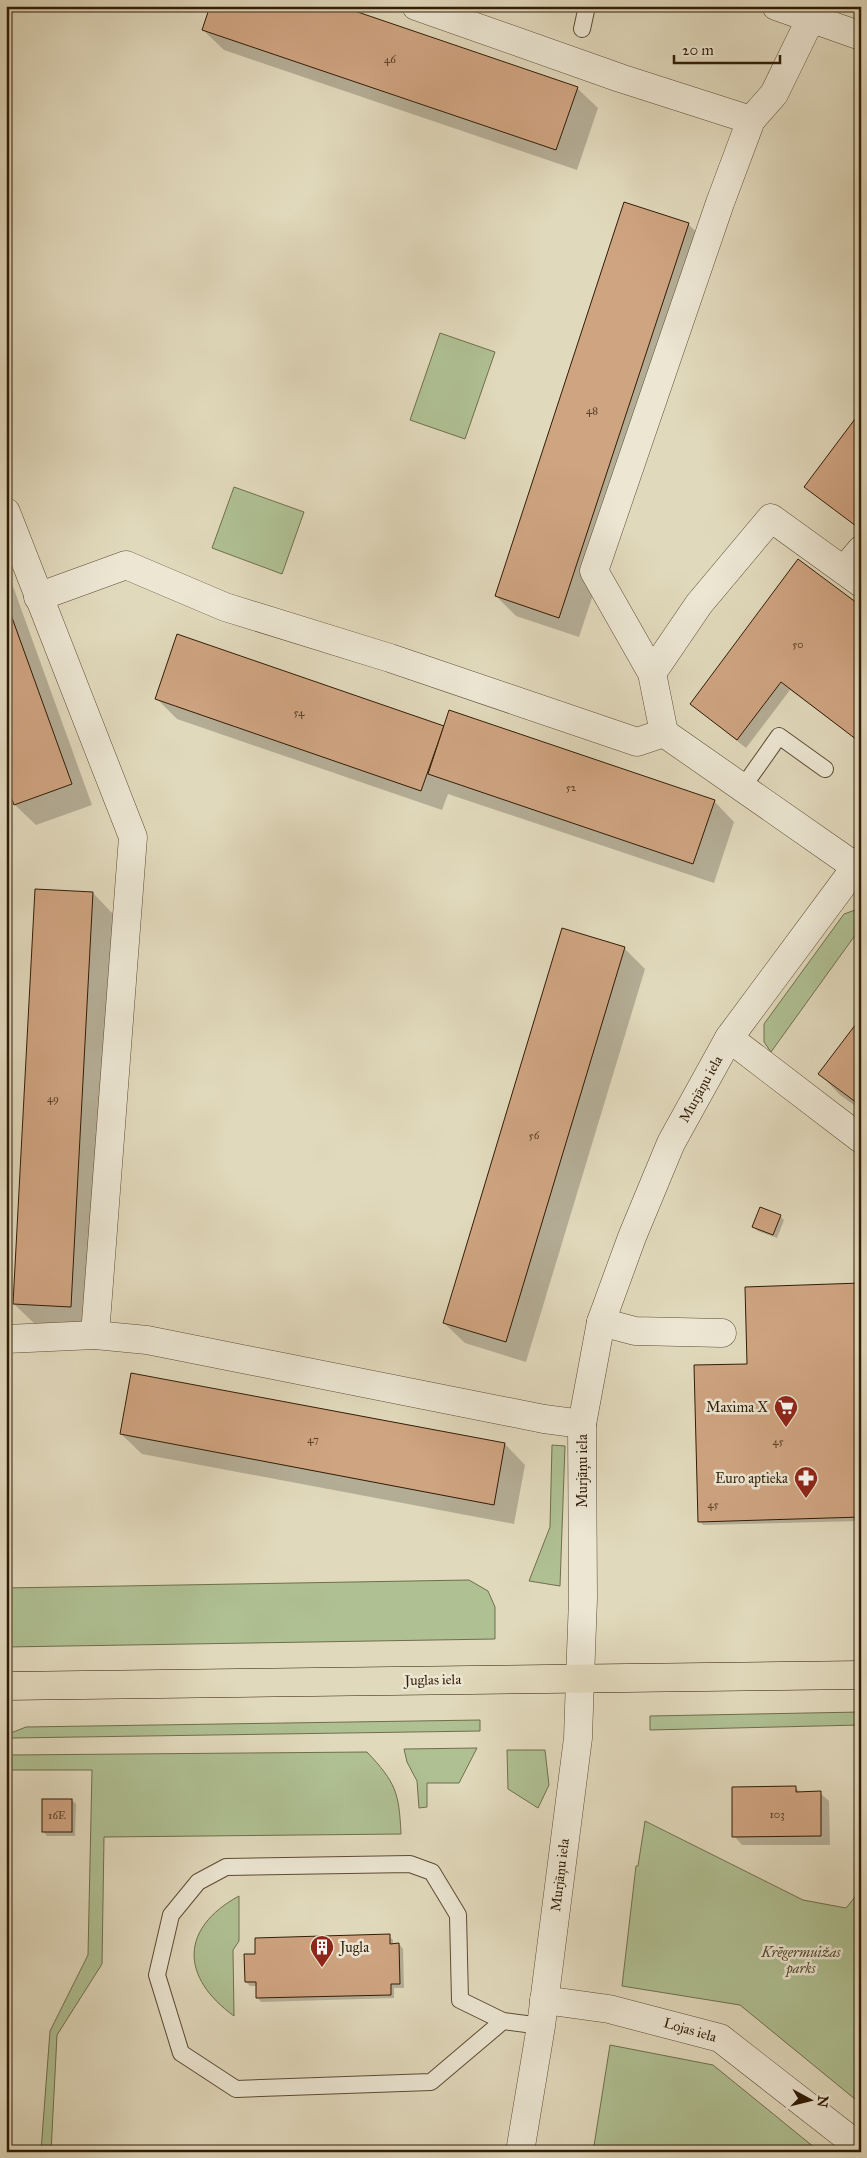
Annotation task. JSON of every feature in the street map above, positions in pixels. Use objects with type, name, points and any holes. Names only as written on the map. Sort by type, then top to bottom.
[{"type":"main road","name":"Juglas iela","points":[[6,1686],[861,1675]]},
{"type":"street","points":[[416,6],[620,78],[751,120]]},
{"type":"street","points":[[776,6],[861,36]]},
{"type":"street","points":[[811,18],[774,94],[751,120],[720,203],[594,571],[652,673],[664,732],[743,787],[856,874]]},
{"type":"street","points":[[6,512],[133,837],[95,1335]]},
{"type":"street","points":[[652,673],[699,604],[771,518],[855,568]]},
{"type":"street","points":[[38,597],[126,565],[225,607],[390,658],[637,742],[664,732]]},
{"type":"street","name":"Murjāņu iela","points":[[520,2152],[542,2013],[578,1738],[583,1599],[582,1424],[602,1322],[632,1237],[672,1143],[730,1038],[856,874]]},
{"type":"street","points":[[730,1038],[861,1139]]},
{"type":"street","points":[[602,1322],[635,1331],[722,1332]]},
{"type":"street","points":[[6,1339],[95,1335],[147,1340],[544,1419],[582,1424]]},
{"type":"street","name":"Lojas iela","points":[[542,2013],[609,2009],[720,2038],[861,2148]]},
{"type":"lane","points":[[582,29],[587,6]]},
{"type":"lane","points":[[743,787],[779,736],[825,769]]},
{"type":"lane","points":[[503,2021],[460,2000],[458,1915],[432,1872],[410,1864],[226,1867],[198,1882],[171,1915],[157,1975],[181,2053],[236,2089],[431,2082],[503,2021],[542,2013]]},
{"type":"green space","points":[[440,333],[495,352],[465,439],[410,420]]},
{"type":"green space","points":[[234,487],[304,512],[282,574],[212,548]]},
{"type":"green space","points":[[858,909],[861,911],[861,927],[771,1052],[764,1042],[764,1024],[844,914]]},
{"type":"green space","points":[[552,1445],[565,1446],[560,1586],[529,1581],[550,1527]]},
{"type":"green space","points":[[469,1580],[488,1591],[495,1607],[495,1639],[6,1647],[6,1588]]},
{"type":"green space","points":[[861,1712],[861,1725],[650,1730],[650,1716]]},
{"type":"green space","points":[[480,1720],[480,1731],[11,1738],[11,1733],[26,1727]]},
{"type":"green space","points":[[477,1748],[459,1783],[427,1783],[427,1807],[419,1808],[417,1781],[407,1762],[404,1749]]},
{"type":"green space","points":[[507,1750],[545,1750],[549,1785],[538,1808],[508,1789]]},
{"type":"green space","points":[[367,1752],[390,1780],[394,1789],[399,1808],[401,1834],[104,1837],[102,1964],[57,2035],[51,2152],[41,2151],[50,2031],[88,1955],[92,1770],[10,1770],[10,1755]]},
{"type":"green space","name":"Krēgermuižas parks","points":[[645,1821],[803,1900],[846,1908],[855,1897],[858,1898],[861,1843],[861,2104],[740,2005],[622,1986],[636,1866],[638,1866]]},
{"type":"green space","points":[[239,1896],[239,1941],[233,1950],[234,2016],[216,2001],[204,1985],[196,1969],[194,1953],[197,1938],[206,1923],[220,1909]]},
{"type":"green space","points":[[610,2045],[713,2065],[820,2152],[593,2152]]},
{"type":"building","points":[[210,6],[340,6],[578,87],[556,150],[202,30]]},
{"type":"building","points":[[624,202],[689,223],[559,618],[495,596]]},
{"type":"building","points":[[861,411],[861,528],[860,529],[804,487]]},
{"type":"building","points":[[798,559],[861,606],[861,743],[781,682],[737,740],[690,704]]},
{"type":"building","points":[[6,601],[72,784],[14,805],[6,783]]},
{"type":"building","points":[[177,634],[444,726],[421,791],[155,699]]},
{"type":"building","points":[[449,710],[715,800],[693,864],[428,774]]},
{"type":"building","points":[[35,889],[93,892],[71,1307],[13,1304]]},
{"type":"building","points":[[562,928],[625,947],[506,1342],[443,1323]]},
{"type":"building","points":[[859,1020],[861,1022],[861,1106],[818,1074]]},
{"type":"building","points":[[760,1207],[781,1215],[773,1235],[752,1227]]},
{"type":"building","points":[[861,1283],[861,1517],[698,1522],[694,1365],[747,1364],[745,1287]]},
{"type":"building","points":[[131,1373],[505,1443],[494,1505],[120,1434]]},
{"type":"building","points":[[796,1786],[796,1792],[821,1791],[821,1836],[732,1837],[732,1787]]},
{"type":"building","points":[[42,1799],[72,1799],[72,1832],[42,1832]]},
{"type":"building","name":"Jugla","points":[[390,1934],[390,1944],[399,1943],[400,1984],[391,1984],[391,1995],[256,1998],[256,1982],[245,1982],[244,1954],[255,1954],[255,1938]]},
{"type":"building","points":[[484,2148],[483,2152],[381,2152]]},
{"type":"place","name":"Maxima X","points":[[786,1428]]},
{"type":"place","name":"Euro aptieka","points":[[806,1499]]},
{"type":"place","name":"Jugla","points":[[322,1968]]}]
